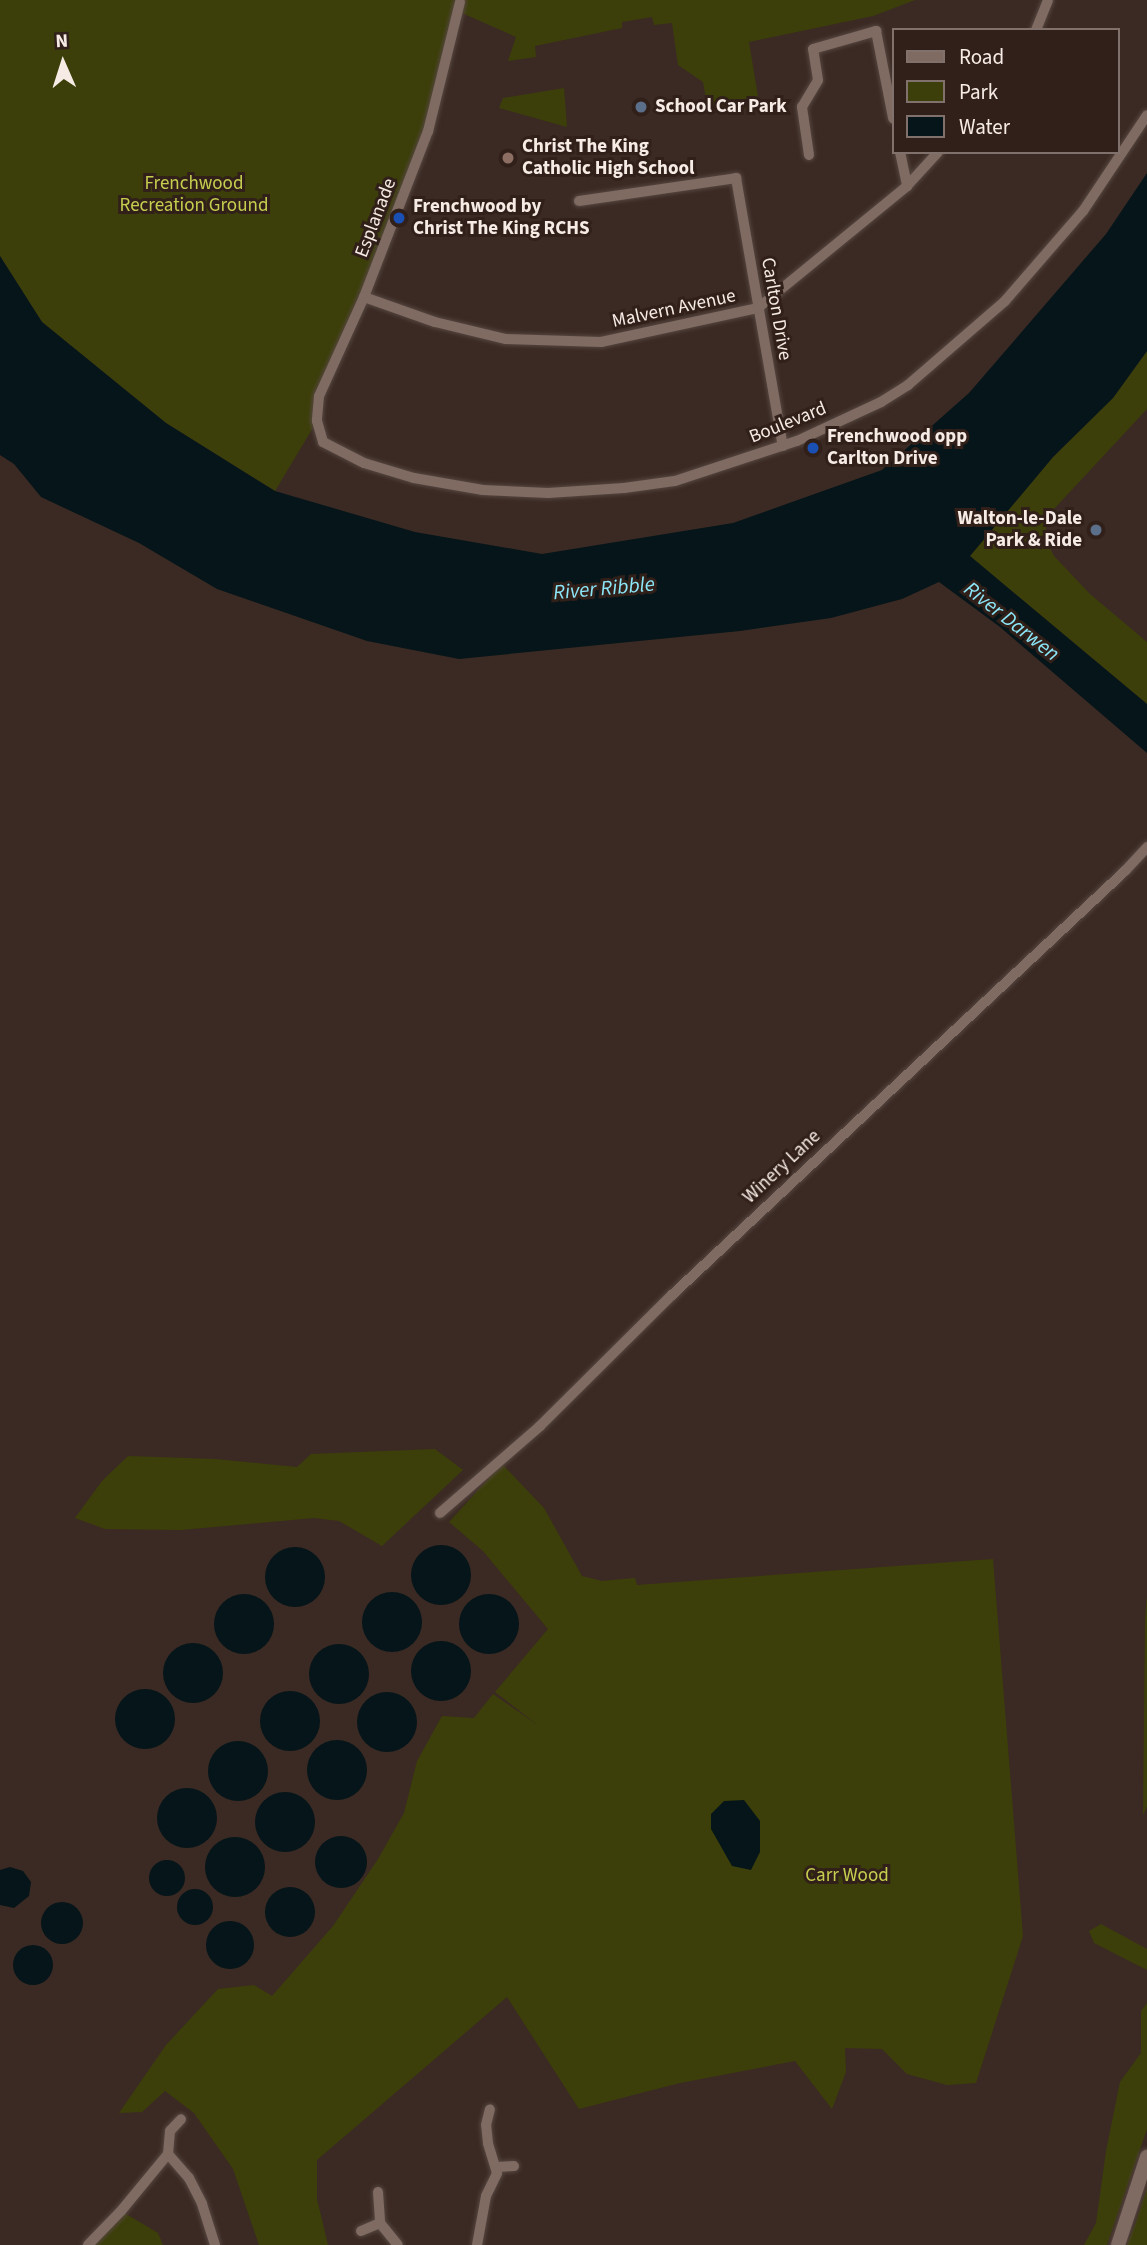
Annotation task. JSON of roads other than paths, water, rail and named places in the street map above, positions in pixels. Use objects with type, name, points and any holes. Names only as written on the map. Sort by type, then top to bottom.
[{"type":"street","points":[[1037,28],[1048,0]]},
{"type":"street","name":"Esplanade","points":[[323,442],[317,421],[319,396],[365,297],[428,131],[460,2]]},
{"type":"street","points":[[809,155],[802,107],[818,80],[813,49],[876,31],[892,113]]},
{"type":"street","name":"Boulevard","points":[[323,442],[364,463],[414,478],[483,490],[548,493],[624,488],[675,481],[783,446],[881,402],[908,384],[1005,301],[1083,211],[1147,115]]},
{"type":"street","points":[[900,154],[907,186]]},
{"type":"street","name":"Malvern Avenue","points":[[365,297],[435,322],[506,339],[601,342],[758,308],[907,186],[936,154]]},
{"type":"street","name":"Carlton Drive","points":[[579,201],[736,177],[783,446]]},
{"type":"street","name":"Winery Lane","points":[[440,1513],[540,1426],[672,1295],[1147,847]]},
{"type":"street","points":[[477,2245],[486,2196],[497,2174],[486,2125],[490,2109]]},
{"type":"street","points":[[88,2245],[168,2154],[170,2131],[181,2119]]},
{"type":"street","points":[[168,2154],[189,2178],[202,2204],[215,2245]]},
{"type":"street","points":[[1118,2245],[1147,2157]]},
{"type":"street","points":[[497,2166],[514,2166]]},
{"type":"street","points":[[378,2192],[380,2223],[398,2245]]},
{"type":"street","points":[[361,2231],[380,2223]]},
{"type":"water","points":[[1147,173],[1147,351],[1113,398],[1053,457],[970,556],[1147,704],[1147,753],[1000,627],[939,582],[902,599],[831,618],[740,631],[459,659],[367,641],[217,589],[139,543],[41,497],[14,464],[0,455],[0,256],[42,322],[166,423],[275,491],[415,532],[542,554],[733,523],[882,470],[969,393],[1106,234]]},
{"type":"water","points":[[435,1545],[447,1545],[466,1558],[471,1575],[469,1587],[458,1600],[447,1605],[435,1605],[416,1592],[411,1581],[411,1569],[424,1550]]},
{"type":"water","points":[[289,1547],[301,1547],[320,1560],[325,1577],[323,1589],[312,1602],[301,1607],[289,1607],[270,1594],[265,1583],[265,1571],[278,1552]]},
{"type":"water","points":[[386,1592],[398,1592],[417,1605],[422,1622],[420,1634],[409,1647],[398,1652],[386,1652],[367,1639],[362,1628],[362,1616],[375,1597]]},
{"type":"water","points":[[238,1594],[250,1594],[269,1607],[274,1624],[272,1636],[261,1649],[250,1654],[238,1654],[219,1641],[214,1630],[214,1618],[227,1599]]},
{"type":"water","points":[[483,1594],[495,1594],[514,1607],[519,1624],[517,1636],[506,1649],[495,1654],[483,1654],[464,1641],[459,1630],[459,1618],[472,1599]]},
{"type":"water","points":[[435,1641],[447,1641],[466,1654],[471,1671],[469,1683],[458,1696],[447,1701],[435,1701],[416,1688],[411,1677],[411,1665],[424,1646]]},
{"type":"water","points":[[187,1643],[199,1643],[218,1656],[223,1673],[221,1685],[210,1698],[199,1703],[187,1703],[168,1690],[163,1679],[163,1667],[176,1648]]},
{"type":"water","points":[[333,1644],[345,1644],[364,1657],[369,1674],[367,1686],[356,1699],[345,1704],[333,1704],[314,1691],[309,1680],[309,1668],[322,1649]]},
{"type":"water","points":[[139,1689],[151,1689],[170,1702],[175,1719],[173,1731],[162,1744],[151,1749],[139,1749],[120,1736],[115,1725],[115,1713],[128,1694]]},
{"type":"water","points":[[284,1691],[296,1691],[315,1704],[320,1721],[318,1733],[307,1746],[296,1751],[284,1751],[265,1738],[260,1727],[260,1715],[273,1696]]},
{"type":"water","points":[[381,1692],[393,1692],[412,1705],[417,1722],[415,1734],[404,1747],[393,1752],[381,1752],[362,1739],[357,1728],[357,1716],[370,1697]]},
{"type":"water","points":[[331,1740],[343,1740],[362,1753],[367,1770],[365,1782],[354,1795],[343,1800],[331,1800],[312,1787],[307,1776],[307,1764],[320,1745]]},
{"type":"water","points":[[232,1741],[244,1741],[263,1754],[268,1771],[266,1783],[255,1796],[244,1801],[232,1801],[213,1788],[208,1777],[208,1765],[221,1746]]},
{"type":"water","points":[[181,1788],[193,1788],[212,1801],[217,1818],[215,1830],[204,1843],[193,1848],[181,1848],[162,1835],[157,1824],[157,1812],[170,1793]]},
{"type":"water","points":[[279,1792],[291,1792],[310,1805],[315,1822],[313,1834],[302,1847],[291,1852],[279,1852],[260,1839],[255,1828],[255,1816],[268,1797]]},
{"type":"water","points":[[744,1800],[760,1821],[760,1852],[751,1870],[732,1866],[711,1829],[711,1814],[724,1801]]},
{"type":"water","points":[[341,1836],[351,1838],[359,1844],[365,1852],[365,1872],[359,1880],[351,1886],[341,1888],[331,1886],[323,1880],[317,1872],[315,1862],[317,1852],[323,1844],[331,1838]]},
{"type":"water","points":[[229,1837],[241,1837],[260,1850],[265,1867],[263,1879],[252,1892],[241,1897],[229,1897],[210,1884],[205,1873],[205,1861],[218,1842]]},
{"type":"water","points":[[167,1860],[180,1865],[185,1878],[180,1891],[167,1896],[154,1891],[149,1878],[154,1865]]},
{"type":"water","points":[[10,1867],[23,1871],[31,1882],[29,1896],[14,1908],[0,1905],[0,1870]]},
{"type":"water","points":[[290,1887],[307,1895],[315,1912],[307,1929],[290,1937],[273,1929],[265,1912],[273,1895]]},
{"type":"water","points":[[195,1889],[208,1894],[213,1907],[208,1920],[195,1925],[182,1920],[177,1907],[182,1894]]},
{"type":"water","points":[[62,1902],[77,1908],[83,1923],[77,1938],[62,1944],[47,1938],[41,1923],[47,1908]]},
{"type":"water","points":[[230,1921],[247,1928],[254,1945],[247,1962],[230,1969],[213,1962],[206,1945],[213,1928]]},
{"type":"water","points":[[33,1945],[47,1951],[53,1965],[47,1979],[33,1985],[19,1979],[13,1965],[19,1951]]},
{"type":"place","name":"School Car Park","points":[[641,107]]},
{"type":"place","name":"Christ The King Catholic High School","points":[[508,158]]},
{"type":"place","name":"Frenchwood by Christ The King RCHS","points":[[399,218]]},
{"type":"place","name":"Frenchwood opp Carlton Drive","points":[[813,448]]},
{"type":"place","name":"Walton-le-Dale Park & Ride","points":[[1096,530]]},
{"type":"park label","name":"Frenchwood Recreation Ground","points":[[194,195]]},
{"type":"park label","name":"Carr Wood","points":[[847,1876]]},
{"type":"water label","name":"River Ribble","points":[[604,588]]},
{"type":"water label","name":"River Darwen","points":[[1012,621]]}]
